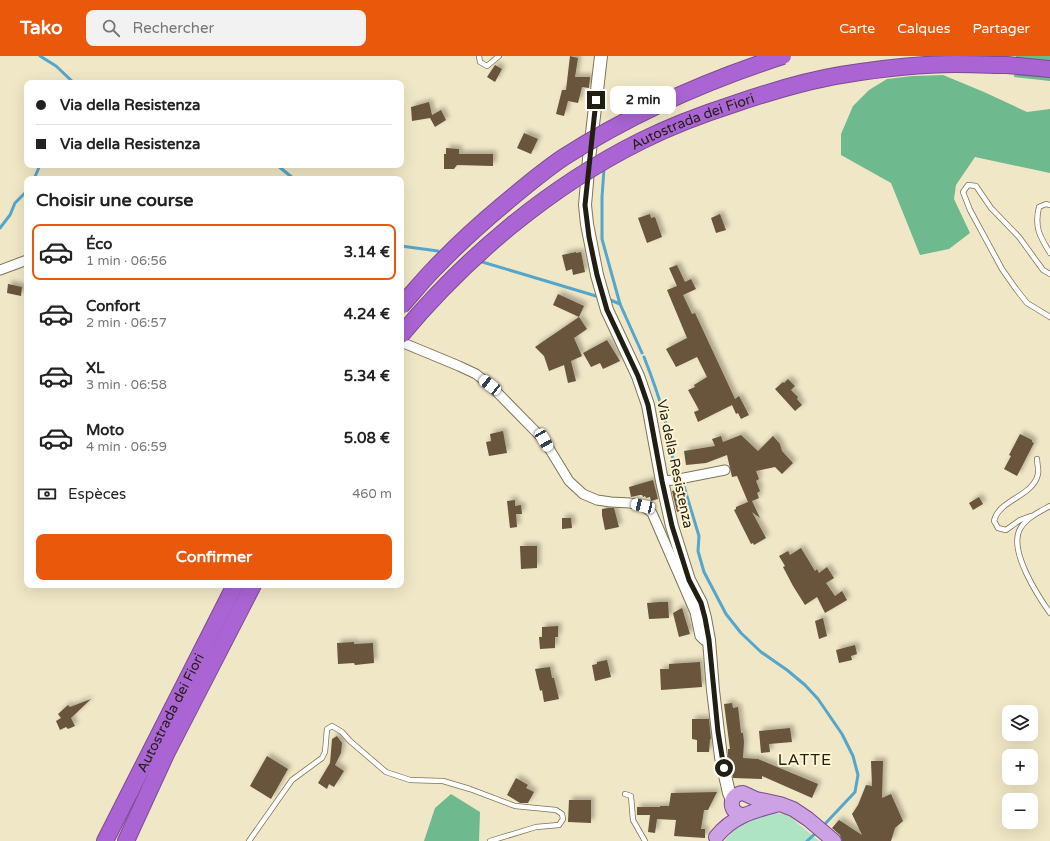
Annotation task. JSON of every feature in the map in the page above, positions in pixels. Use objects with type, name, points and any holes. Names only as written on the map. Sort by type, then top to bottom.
[{"type":"highway","name":"Autostrada dei Fiori","points":[[404,303],[434,268],[469,234],[520,191],[563,158],[623,122],[658,104],[709,82],[784,56]]},
{"type":"highway","name":"Autostrada dei Fiori","points":[[404,332],[453,276],[524,215],[563,187],[598,165],[642,141],[698,116],[795,85],[841,76],[904,67],[954,64],[1007,65],[1050,69]]},
{"type":"highway","name":"Autostrada dei Fiori","points":[[105,841],[242,588]]},
{"type":"highway","name":"Autostrada dei Fiori","points":[[126,841],[243,588]]},
{"type":"main road","points":[[736,795],[734,811],[736,813],[747,813],[780,804]]},
{"type":"main road","points":[[736,795],[780,804],[793,809],[808,819],[832,839]]},
{"type":"main road","points":[[716,839],[728,823],[752,809],[753,802],[750,796],[736,795]]},
{"type":"main road","points":[[716,839],[720,821],[725,810],[736,795]]},
{"type":"street","name":"Via della Resistenza","points":[[601,56],[588,167],[585,205],[587,224],[597,275],[607,310],[638,376],[648,405],[672,526],[689,580],[701,603],[705,618],[709,640],[719,738],[736,795]]},
{"type":"street","points":[[0,270],[24,261]]},
{"type":"street","points":[[404,343],[476,374],[490,385],[544,440],[569,481],[583,494],[597,500],[630,503],[643,506],[652,512],[695,612],[700,636],[704,640],[709,640]]},
{"type":"street","points":[[662,481],[725,470]]},
{"type":"lane","points":[[479,56],[480,62],[487,66],[499,56]]},
{"type":"lane","points":[[1050,274],[1043,270],[1019,236],[991,208],[976,186],[968,185],[963,192],[970,210],[1002,269],[1027,302],[1050,317]]},
{"type":"lane","points":[[1050,205],[1046,204],[1039,207],[1036,218],[1039,235],[1050,253]]},
{"type":"lane","points":[[1037,459],[1038,475],[1028,490],[1002,508],[996,515],[994,521],[998,528],[1006,530],[1020,520],[1050,506]]},
{"type":"lane","points":[[1031,516],[1019,531],[1018,546],[1028,577],[1050,613]]},
{"type":"lane","points":[[249,841],[292,780],[322,758],[325,752],[328,729],[332,726],[342,732],[350,741],[386,772],[410,780],[443,781],[470,789],[515,806],[556,810],[562,814],[563,819],[559,825],[536,827],[490,841]]},
{"type":"lane","points":[[625,794],[631,796],[633,820],[645,841]]},
{"type":"green space","points":[[1016,56],[1050,56],[1050,81],[1014,77]]},
{"type":"green space","points":[[943,75],[1027,112],[1050,109],[1050,173],[975,157],[956,185],[954,199],[970,233],[949,249],[920,255],[891,183],[841,155],[841,134],[853,106],[869,90],[887,79],[912,76]]},
{"type":"green space","points":[[451,794],[480,812],[479,841],[424,841],[435,808]]},
{"type":"green space","points":[[773,813],[786,814],[819,841],[725,841],[734,830],[746,822]]},
{"type":"building","points":[[570,56],[578,58],[575,77],[590,77],[589,88],[582,87],[578,103],[568,101],[564,116],[556,114],[562,90],[566,90]]},
{"type":"building","points":[[495,65],[502,69],[495,82],[487,77]]},
{"type":"building","points":[[429,102],[432,115],[441,110],[446,120],[435,127],[430,118],[412,121],[411,107]]},
{"type":"building","points":[[524,133],[538,139],[531,154],[517,148]]},
{"type":"building","points":[[446,148],[459,149],[459,154],[493,154],[493,166],[457,165],[454,169],[444,169],[444,154],[446,154]]},
{"type":"building","points":[[650,214],[651,218],[655,217],[662,237],[647,243],[638,218]]},
{"type":"building","points":[[720,214],[726,230],[716,233],[711,218]]},
{"type":"building","points":[[581,252],[585,272],[573,275],[572,269],[566,271],[562,255]]},
{"type":"building","points":[[677,265],[685,282],[691,279],[696,289],[683,295],[692,314],[695,313],[735,399],[739,396],[749,415],[741,419],[738,413],[736,414],[732,405],[698,422],[694,412],[699,410],[688,390],[695,387],[694,385],[707,377],[697,357],[676,367],[666,349],[687,338],[667,290],[677,286],[669,268]]},
{"type":"building","points":[[8,284],[22,287],[21,296],[7,293]]},
{"type":"building","points":[[558,294],[584,306],[579,317],[553,305]]},
{"type":"building","points":[[579,317],[587,329],[574,338],[582,356],[571,361],[576,381],[568,383],[564,365],[549,371],[544,356],[535,347]]},
{"type":"building","points":[[607,340],[620,361],[603,369],[600,363],[591,367],[583,353]]},
{"type":"building","points":[[788,379],[795,386],[791,390],[798,397],[797,399],[802,405],[795,411],[775,389]]},
{"type":"building","points":[[503,431],[507,453],[489,456],[486,442],[491,441],[490,434]]},
{"type":"building","points":[[1020,434],[1032,440],[1034,443],[1017,476],[1004,469],[1011,456],[1009,455]]},
{"type":"building","points":[[741,435],[758,451],[773,436],[780,444],[782,451],[793,463],[782,474],[775,467],[756,471],[759,479],[756,481],[760,491],[757,493],[759,498],[752,501],[760,518],[752,512],[766,538],[754,545],[753,543],[751,544],[734,510],[736,507],[748,502],[737,476],[732,477],[727,455],[706,463],[686,465],[684,451],[715,446],[712,439],[721,436],[723,442]]},
{"type":"building","points":[[653,480],[658,499],[651,501],[650,497],[646,498],[642,495],[631,497],[629,487]]},
{"type":"building","points":[[678,489],[683,510],[677,512],[672,491]]},
{"type":"building","points":[[979,497],[983,504],[973,510],[969,503]]},
{"type":"building","points":[[515,500],[515,506],[521,505],[522,514],[516,514],[517,527],[510,528],[507,501]]},
{"type":"building","points":[[614,508],[619,527],[605,530],[602,509]]},
{"type":"building","points":[[562,518],[571,518],[572,528],[562,529]]},
{"type":"building","points":[[520,546],[537,546],[537,568],[521,569]]},
{"type":"building","points":[[801,548],[815,571],[817,569],[819,573],[827,567],[834,578],[826,583],[835,596],[842,591],[847,600],[825,613],[817,597],[805,605],[793,586],[783,567],[785,566],[779,556],[788,551],[790,555]]},
{"type":"building","points":[[668,602],[669,618],[649,619],[647,603]]},
{"type":"building","points":[[682,608],[690,634],[679,637],[673,613]]},
{"type":"building","points":[[823,618],[827,636],[819,639],[815,621]]},
{"type":"building","points":[[558,626],[558,637],[555,637],[555,648],[540,649],[539,637],[542,637],[542,627]]},
{"type":"building","points":[[354,642],[354,644],[373,643],[374,663],[355,665],[354,663],[338,664],[337,643]]},
{"type":"building","points":[[855,645],[857,654],[851,656],[852,660],[839,663],[836,650]]},
{"type":"building","points":[[607,660],[611,677],[595,681],[592,665],[597,664],[597,662]]},
{"type":"building","points":[[700,662],[702,687],[661,690],[660,669],[669,669],[669,664]]},
{"type":"building","points":[[550,667],[559,699],[544,702],[542,690],[540,691],[535,669]]},
{"type":"building","points":[[91,699],[71,718],[75,726],[68,729],[66,727],[60,730],[56,721],[61,718],[58,714],[68,705],[70,707]]},
{"type":"building","points":[[732,703],[733,708],[738,707],[741,733],[743,733],[744,742],[743,758],[758,759],[818,784],[812,798],[762,776],[762,779],[733,778],[728,756],[728,749],[730,749],[724,704]]},
{"type":"building","points":[[692,719],[709,719],[711,739],[709,752],[697,752],[697,740],[692,739]]},
{"type":"building","points":[[790,728],[792,742],[769,744],[770,752],[761,753],[759,731]]},
{"type":"building","points":[[337,736],[342,743],[341,753],[335,765],[344,771],[334,787],[329,784],[327,789],[318,783],[330,763],[332,739]]},
{"type":"building","points":[[267,756],[288,769],[271,799],[250,786]]},
{"type":"building","points":[[871,761],[883,761],[882,798],[891,794],[903,821],[895,828],[891,841],[842,841],[840,835],[832,828],[839,820],[862,835],[852,814],[858,805],[866,785],[872,786]]},
{"type":"building","points":[[516,778],[528,785],[526,788],[534,792],[528,803],[520,803],[507,795]]},
{"type":"building","points":[[717,792],[708,810],[704,810],[701,829],[705,829],[705,838],[674,836],[676,820],[657,819],[655,833],[648,832],[650,815],[637,815],[637,807],[669,806],[671,793]]},
{"type":"building","points":[[569,800],[591,800],[591,823],[568,822]]},
{"type":"waterway","points":[[40,56],[56,66],[71,80]]},
{"type":"waterway","points":[[35,176],[39,168]]},
{"type":"waterway","points":[[281,168],[290,176]]},
{"type":"waterway","points":[[604,169],[602,239],[620,304],[642,353]]},
{"type":"waterway","points":[[0,228],[10,215],[15,203],[24,194]]},
{"type":"waterway","points":[[404,246],[438,251]]},
{"type":"waterway","points":[[479,261],[596,296]]},
{"type":"waterway","points":[[608,299],[620,304]]},
{"type":"waterway","points":[[644,357],[663,412],[670,440],[674,470],[682,480],[699,536],[698,551],[704,572],[726,614],[741,633],[761,652],[787,670],[805,685],[818,699],[842,734],[853,756],[858,775],[855,792],[823,826]]},
{"type":"waterway","points":[[807,841],[818,831]]},
{"type":"district","name":"LATTE","points":[[805,760]]},
{"type":"route","points":[[596,100],[585,205],[589,237],[597,275],[607,310],[638,376],[648,405],[672,526],[689,580],[701,603],[705,618],[709,640],[709,653],[721,757],[724,768]]}]
